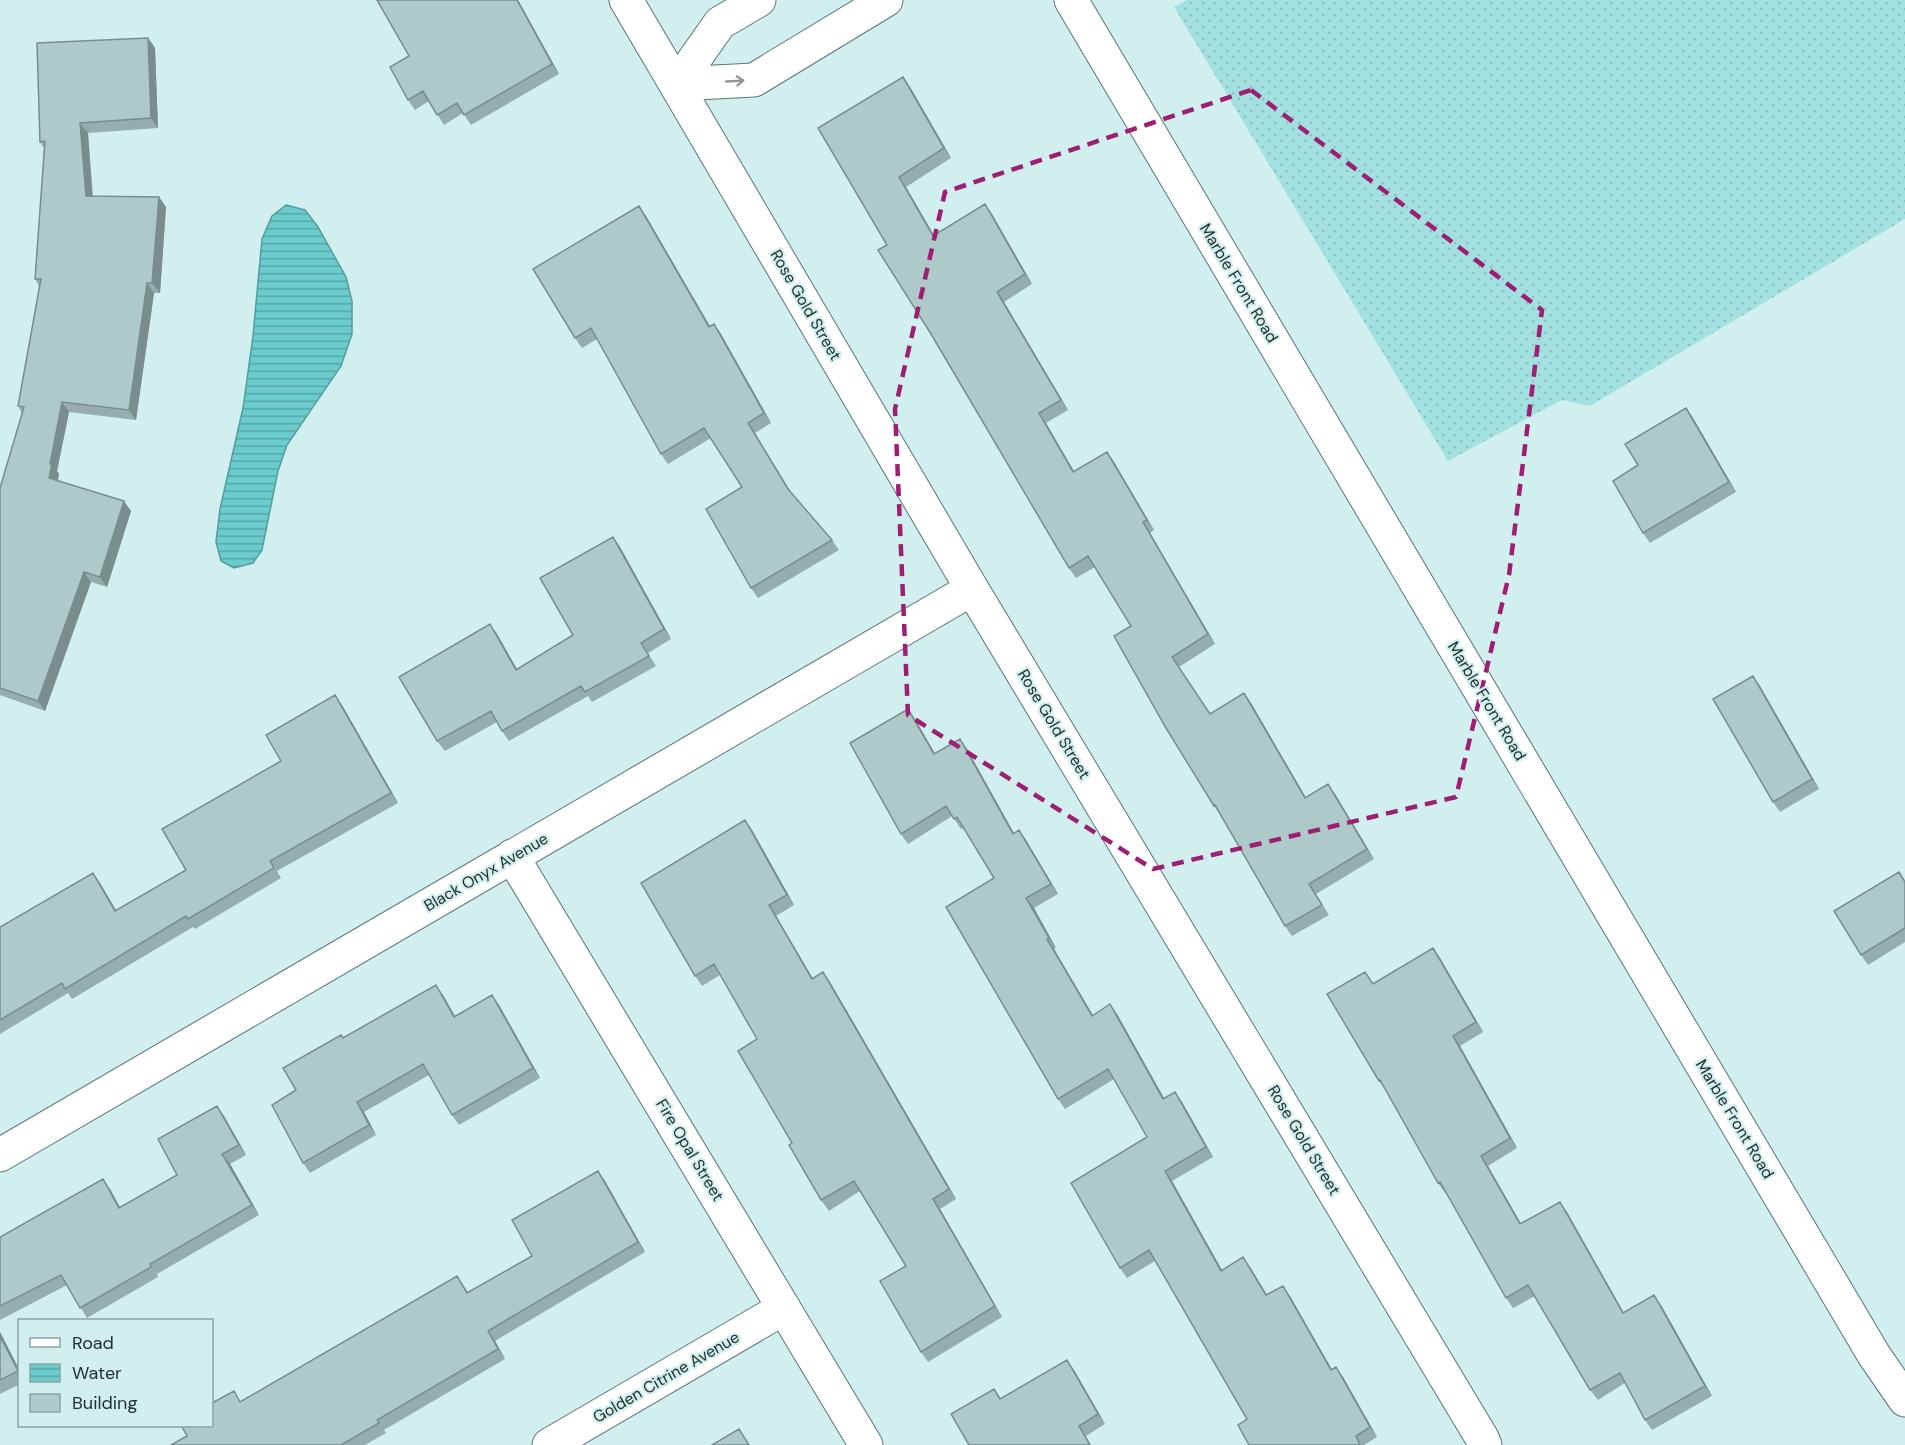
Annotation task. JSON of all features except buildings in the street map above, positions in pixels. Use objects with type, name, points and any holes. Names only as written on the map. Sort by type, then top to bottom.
[{"type":"street","name":"Rose Gold Street","points":[[626,0],[972,589],[1485,1445]]},
{"type":"street","points":[[677,84],[720,23],[759,0]]},
{"type":"street","points":[[677,84],[754,80],[886,0]]},
{"type":"street","name":"Marble Front Road","points":[[1071,0],[1874,1355],[1905,1400]]},
{"type":"street","name":"Black Onyx Avenue","points":[[0,1155],[972,589]]},
{"type":"street","name":"Fire Opal Street","points":[[512,856],[866,1445]]},
{"type":"street","name":"Golden Citrine Avenue","points":[[549,1445],[784,1308]]},
{"type":"highlighted area","points":[[1251,90],[1542,310],[1509,575],[1456,797],[1153,869],[908,715],[895,409],[945,192]]},
{"type":"shaded area","points":[[1187,0],[1905,0],[1905,219],[1590,406],[1562,400],[1448,461],[1174,7]]},
{"type":"water","points":[[286,205],[305,210],[318,227],[346,277],[352,301],[352,334],[341,366],[287,445],[278,471],[262,550],[253,563],[234,568],[221,561],[216,542],[220,509],[243,408],[253,336],[262,239],[272,216]]}]
